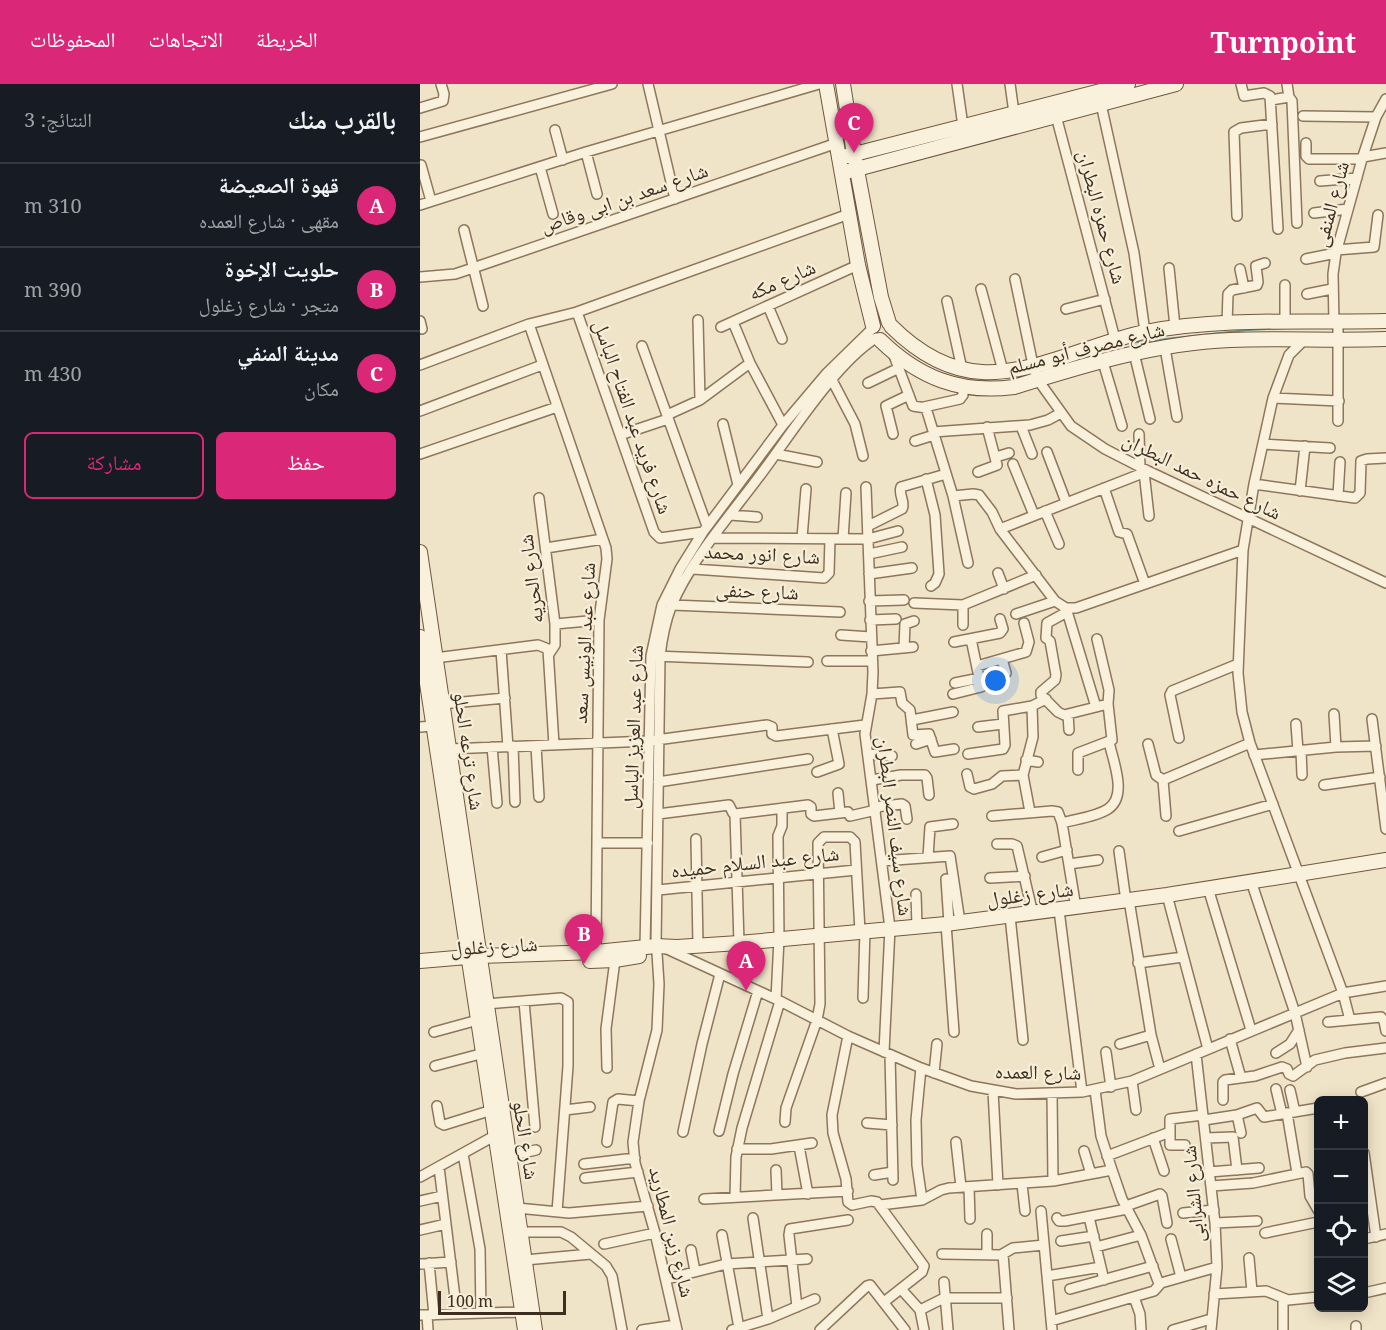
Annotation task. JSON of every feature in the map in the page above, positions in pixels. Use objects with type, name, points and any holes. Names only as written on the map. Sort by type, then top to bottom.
[{"type":"street","points":[[420,137],[612,84]]},
{"type":"street","points":[[648,84],[675,200]]},
{"type":"street","points":[[420,205],[586,152],[819,84]]},
{"type":"street","points":[[826,84],[858,265],[875,333]]},
{"type":"street","points":[[843,84],[856,169],[881,297],[890,324]]},
{"type":"street","points":[[957,84],[963,126]]},
{"type":"street","points":[[1010,84],[1014,113]]},
{"type":"street","points":[[839,158],[1014,113],[1101,104],[1176,84]]},
{"type":"street","points":[[1241,84],[1244,96],[1264,93],[1270,96],[1278,229]]},
{"type":"street","points":[[1287,84],[1292,101],[1297,223]]},
{"type":"street","points":[[842,172],[1054,110],[1084,90],[1120,85]]},
{"type":"street","points":[[420,108],[440,102],[444,98],[443,89]]},
{"type":"street","points":[[1271,100],[1289,97]]},
{"type":"street","name":"شارع المنفى","points":[[1338,421],[1339,340],[1332,289],[1336,251],[1362,158],[1386,99]]},
{"type":"street","points":[[1101,104],[1134,253],[1145,332]]},
{"type":"street","name":"شارع حمزه البطران","points":[[1054,110],[1115,339]]},
{"type":"street","points":[[1303,116],[1379,119]]},
{"type":"street","points":[[1237,216],[1234,132],[1240,128],[1272,124]]},
{"type":"street","points":[[555,130],[563,160]]},
{"type":"street","name":"شارع سعد بن ابى وقاص","points":[[420,278],[455,274],[837,143]]},
{"type":"street","points":[[1306,143],[1306,156],[1309,159],[1362,158],[1386,153]]},
{"type":"street","points":[[586,152],[597,194]]},
{"type":"street","points":[[421,165],[431,201]]},
{"type":"street","points":[[540,167],[553,214]]},
{"type":"street","points":[[1320,181],[1356,178]]},
{"type":"street","points":[[1314,213],[1348,209]]},
{"type":"street","name":"شارع فريد عبد الفتاح الباسل","points":[[705,529],[665,538],[656,536],[577,312],[849,214]]},
{"type":"street","points":[[1306,258],[1336,251],[1374,247],[1378,215]]},
{"type":"street","points":[[464,230],[483,306]]},
{"type":"street","points":[[1227,324],[1228,294],[1232,290],[1257,285],[1257,266],[1265,263]]},
{"type":"street","name":"شارع مكه","points":[[721,327],[858,265]]},
{"type":"street","points":[[1169,268],[1175,327]]},
{"type":"street","points":[[1240,269],[1244,288]]},
{"type":"street","name":"شارع حمزه حمد البطران","points":[[1015,279],[1032,365],[1038,380],[1071,426],[1088,439],[1144,470],[1386,583]]},
{"type":"street","points":[[1285,285],[1289,340]]},
{"type":"street","points":[[981,289],[1003,371]]},
{"type":"street","points":[[1306,294],[1332,289]]},
{"type":"street","points":[[1066,309],[1105,298]]},
{"type":"street","points":[[947,301],[962,369]]},
{"type":"street","points":[[768,306],[782,339]]},
{"type":"street","points":[[420,365],[517,327],[577,312]]},
{"type":"street","points":[[698,320],[700,400]]},
{"type":"street","points":[[875,333],[878,321],[890,324]]},
{"type":"street","name":"شارع مصرف أبو مسلم","points":[[890,324],[903,338],[923,353],[946,364],[982,372],[1003,371],[1032,365],[1115,339],[1175,327],[1287,322],[1386,321]]},
{"type":"street","points":[[733,322],[750,363],[783,425]]},
{"type":"street","name":"شارع عبد الونيس سعد","points":[[529,324],[603,539],[607,559],[599,620],[596,952]]},
{"type":"street","name":"شارع مصرف أبو مسلم","points":[[875,333],[893,353],[933,378],[963,387],[997,389],[1014,387],[1134,353],[1165,348],[1228,340],[1386,339]]},
{"type":"street","name":"شارع عبد العزيز الباسل","points":[[655,656],[672,605],[713,538],[832,380],[875,333]]},
{"type":"street","name":"شارع عبد العزيز الباسل","points":[[661,948],[648,843],[654,741],[655,656],[662,605],[680,568],[705,529],[783,425],[827,373],[875,333]]},
{"type":"street","points":[[1304,340],[1289,355],[1273,398],[1254,484],[1243,550],[1238,664],[1242,712],[1250,743],[1343,993],[1350,1020]]},
{"type":"street","points":[[642,346],[705,529]]},
{"type":"street","points":[[1165,348],[1177,417]]},
{"type":"street","points":[[893,353],[913,406],[924,407],[960,399],[963,395],[963,387]]},
{"type":"street","points":[[1134,353],[1150,419]]},
{"type":"street","points":[[1103,362],[1122,426]]},
{"type":"street","points":[[620,435],[668,417],[700,400],[750,363]]},
{"type":"street","points":[[420,411],[542,365]]},
{"type":"street","points":[[868,383],[899,368]]},
{"type":"street","points":[[832,380],[855,424],[863,456]]},
{"type":"street","points":[[893,434],[886,406],[909,395]]},
{"type":"street","points":[[1273,398],[1339,401]]},
{"type":"street","points":[[420,454],[557,407]]},
{"type":"street","points":[[924,407],[953,496],[968,563]]},
{"type":"street","points":[[915,441],[934,433],[1039,423],[1061,413]]},
{"type":"street","points":[[723,424],[738,485]]},
{"type":"street","points":[[1021,426],[1032,454]]},
{"type":"street","points":[[978,472],[997,466],[987,427]]},
{"type":"street","points":[[1139,434],[1149,516]]},
{"type":"street","points":[[1263,444],[1330,448]]},
{"type":"street","points":[[1300,491],[1305,446]]},
{"type":"street","points":[[1047,452],[1066,502]]},
{"type":"street","points":[[996,457],[1009,453]]},
{"type":"street","points":[[776,454],[817,462]]},
{"type":"street","points":[[1254,484],[1352,498],[1359,496],[1360,493],[1361,461],[1386,458]]},
{"type":"street","points":[[1338,496],[1341,462]]},
{"type":"street","points":[[1013,464],[1034,515]]},
{"type":"street","points":[[1000,529],[1144,470]]},
{"type":"street","points":[[868,526],[902,509],[900,490],[904,486],[946,474]]},
{"type":"street","points":[[926,479],[935,515],[939,574],[938,579],[931,586]]},
{"type":"street","name":"شارع سيف النصر البطران","points":[[867,487],[872,694],[865,730],[890,928],[887,1054],[893,1176],[874,1175]]},
{"type":"street","points":[[1104,488],[1120,532],[1127,534],[1145,584]]},
{"type":"street","points":[[802,538],[806,489]]},
{"type":"street","points":[[843,539],[846,493]]},
{"type":"street","points":[[953,496],[979,495],[992,512],[1000,529],[1062,606],[1096,707]]},
{"type":"street","name":"شارع الحريه","points":[[539,498],[555,624],[555,645],[549,654],[554,745]]},
{"type":"street","points":[[1045,511],[1059,544]]},
{"type":"street","points":[[730,515],[757,517]]},
{"type":"street","points":[[713,538],[868,539],[898,531]]},
{"type":"street","points":[[546,548],[603,539]]},
{"type":"street","name":"شارع انور محمد","points":[[693,569],[824,578],[829,573],[830,539]]},
{"type":"street","points":[[869,554],[902,547]]},
{"type":"street","points":[[1016,614],[1062,606],[1076,608],[1243,550]]},
{"type":"street","name":"شارع ترعه الحلو","points":[[420,552],[427,664],[427,726],[474,961]]},
{"type":"street","points":[[869,574],[912,568]]},
{"type":"street","points":[[998,573],[1004,589]]},
{"type":"street","points":[[869,601],[963,605],[1036,575]]},
{"type":"street","name":"شارع حنفى","points":[[672,605],[840,612]]},
{"type":"street","points":[[963,605],[963,625]]},
{"type":"street","points":[[1062,606],[1047,622],[1046,638],[1050,641],[1056,675],[1055,680],[1041,694],[1061,714],[1108,704]]},
{"type":"street","points":[[870,620],[896,619]]},
{"type":"street","points":[[954,642],[1000,633],[1004,628],[1000,619]]},
{"type":"street","points":[[555,624],[599,620]]},
{"type":"street","points":[[826,661],[872,656],[909,648],[905,624],[914,621]]},
{"type":"street","points":[[977,666],[1026,652],[1029,642],[1024,623]]},
{"type":"street","points":[[841,635],[871,637]]},
{"type":"street","name":"شارع ترعه الحلو","points":[[420,638],[442,704],[474,961]]},
{"type":"street","points":[[1029,642],[1046,638]]},
{"type":"street","points":[[953,694],[980,689],[982,685],[971,639]]},
{"type":"street","points":[[1078,770],[1078,753],[1109,742],[1113,738],[1108,704],[1109,690],[1097,639]]},
{"type":"street","points":[[427,664],[538,645],[548,649],[549,654]]},
{"type":"street","points":[[501,650],[515,802]]},
{"type":"street","points":[[655,656],[808,662]]},
{"type":"street","points":[[1002,659],[1006,673]]},
{"type":"street","points":[[1179,738],[1171,699],[1172,691],[1238,664]]},
{"type":"street","points":[[955,683],[980,678]]},
{"type":"street","points":[[872,694],[900,692],[902,703],[910,710],[913,735],[929,734],[935,752],[954,749]]},
{"type":"street","points":[[442,704],[505,698]]},
{"type":"street","points":[[968,754],[1004,749],[1003,711],[1032,706],[1046,699]]},
{"type":"street","points":[[1030,812],[1023,775],[1033,737],[1032,706]]},
{"type":"street","points":[[912,720],[954,712]]},
{"type":"street","points":[[1068,714],[1069,730]]},
{"type":"street","points":[[1334,714],[1336,747]]},
{"type":"street","points":[[1372,719],[1386,829]]},
{"type":"street","points":[[1100,723],[1110,720]]},
{"type":"street","points":[[978,727],[1003,724]]},
{"type":"street","points":[[1296,724],[1302,775]]},
{"type":"street","points":[[449,749],[654,741],[767,725],[772,728],[774,736],[832,729],[865,730],[876,734]]},
{"type":"street","points":[[817,772],[839,764],[832,729]]},
{"type":"street","points":[[916,744],[931,739]]},
{"type":"street","name":"شارع عبد العزيز الباسل","points":[[654,741],[658,782],[658,890],[661,948]]},
{"type":"street","points":[[1062,823],[1107,810],[1114,804],[1118,795],[1118,784],[1109,742]]},
{"type":"street","points":[[1163,780],[1250,743]]},
{"type":"street","points":[[1148,744],[1156,776],[1163,780]]},
{"type":"street","points":[[537,746],[538,797]]},
{"type":"street","points":[[1254,755],[1336,747],[1376,746]]},
{"type":"street","points":[[492,747],[497,803]]},
{"type":"street","points":[[868,754],[892,756]]},
{"type":"street","points":[[658,782],[808,759]]},
{"type":"street","points":[[1026,760],[1038,762]]},
{"type":"street","points":[[872,780],[901,774],[925,775],[929,795]]},
{"type":"street","points":[[967,774],[970,787],[975,789],[992,784],[1002,776],[1023,775]]},
{"type":"street","points":[[1324,785],[1380,777]]},
{"type":"street","points":[[1163,780],[1166,816]]},
{"type":"street","points":[[982,787],[983,798]]},
{"type":"street","points":[[838,793],[840,813]]},
{"type":"street","points":[[735,814],[808,805],[813,816],[848,812],[850,816],[902,804],[905,806],[907,819]]},
{"type":"street","points":[[1179,831],[1273,804]]},
{"type":"street","points":[[658,814],[729,806],[735,814],[739,943]]},
{"type":"street","points":[[735,1197],[737,1149],[778,1000],[778,836],[782,826],[782,808]]},
{"type":"street","points":[[992,816],[1055,811],[1061,815],[1076,908]]},
{"type":"street","points":[[928,857],[930,827],[953,824]]},
{"type":"street","points":[[785,1122],[786,1108],[817,1020],[820,1004],[818,843],[824,837],[850,837],[855,842],[863,931],[863,998]]},
{"type":"street","points":[[696,839],[698,946]]},
{"type":"street","points":[[597,843],[648,843]]},
{"type":"street","points":[[997,844],[1017,846],[1033,914]]},
{"type":"street","points":[[1042,856],[1067,850]]},
{"type":"street","points":[[1119,850],[1151,1035],[1160,1069]]},
{"type":"street","points":[[882,861],[950,856],[954,1032]]},
{"type":"street","points":[[1069,864],[1098,860]]},
{"type":"street","name":"شارع زغلول","points":[[420,970],[474,961],[739,943],[1033,914],[1386,861]]},
{"type":"street","name":"شارع عبد السلام حميده","points":[[658,890],[856,870]]},
{"type":"street","points":[[990,878],[1025,876]]},
{"type":"street","points":[[946,879],[952,923]]},
{"type":"street","points":[[1251,882],[1295,1012],[1307,1067]]},
{"type":"street","points":[[1208,888],[1251,1030]]},
{"type":"street","points":[[916,894],[917,926]]},
{"type":"street","points":[[1167,895],[1208,1049]]},
{"type":"street","points":[[1059,910],[1082,1092]]},
{"type":"street","points":[[1010,916],[1023,1040]]},
{"type":"street","name":"شارع زغلول","points":[[420,961],[615,960],[661,948]]},
{"type":"street","name":"شارع العمده","points":[[661,948],[759,991],[848,1036],[934,1074],[962,1084],[1016,1094],[1082,1092],[1132,1081],[1343,993],[1386,986]]},
{"type":"street","name":"شارع زين المطاريد","points":[[661,948],[657,1030],[639,1101],[633,1142],[634,1158],[667,1279],[677,1327]]},
{"type":"street","points":[[1138,963],[1183,957]]},
{"type":"street","points":[[607,1068],[606,1029],[615,960]]},
{"type":"street","name":"شارع الحلو","points":[[474,961],[486,1004],[483,1028],[484,1053],[525,1330]]},
{"type":"street","name":"شارع الحلو","points":[[474,961],[483,1028],[509,1156],[535,1330]]},
{"type":"street","points":[[683,1132],[720,974]]},
{"type":"street","points":[[719,1131],[733,1074],[759,991]]},
{"type":"street","points":[[486,1004],[561,998],[569,1005],[565,1110],[557,1212]]},
{"type":"street","points":[[524,1001],[535,1127]]},
{"type":"street","points":[[1328,1022],[1378,1016],[1383,1018],[1385,1026]]},
{"type":"street","points":[[434,1032],[483,1028]]},
{"type":"street","points":[[1279,1067],[1276,1051],[1290,1044],[1299,1029]]},
{"type":"street","points":[[1120,1044],[1151,1035]]},
{"type":"street","points":[[848,1036],[832,1115],[833,1133],[843,1166],[848,1202],[852,1205],[874,1201],[880,1205],[924,1266],[922,1272],[884,1302]]},
{"type":"street","points":[[1230,1039],[1241,1078]]},
{"type":"street","points":[[934,1074],[937,1044]]},
{"type":"street","points":[[1223,1100],[1223,1081],[1279,1067],[1287,1069],[1291,1076],[1315,1060],[1345,1053],[1386,1048]]},
{"type":"street","points":[[1106,1052],[1111,1087]]},
{"type":"street","points":[[435,1066],[484,1053]]},
{"type":"street","name":"شارع الشرابى","points":[[1196,1054],[1215,1223],[1217,1267],[1211,1330]]},
{"type":"street","points":[[921,1068],[916,1120],[917,1165],[922,1200]]},
{"type":"street","points":[[1132,1081],[1136,1110]]},
{"type":"street","points":[[1361,1092],[1386,1083]]},
{"type":"street","points":[[1276,1089],[1288,1113]]},
{"type":"street","points":[[1095,1090],[1098,1119],[1107,1156],[1159,1284]]},
{"type":"street","points":[[1290,1090],[1288,1113],[1297,1173]]},
{"type":"street","points":[[993,1091],[998,1185]]},
{"type":"street","points":[[1052,1094],[1053,1181]]},
{"type":"street","points":[[607,1142],[613,1102],[618,1100],[639,1101]]},
{"type":"street","points":[[437,1106],[440,1123],[444,1125],[492,1110]]},
{"type":"street","points":[[565,1110],[590,1107]]},
{"type":"street","points":[[1185,1144],[1170,1145],[1169,1120],[1172,1118],[1237,1115],[1257,1108],[1264,1117],[1314,1109]]},
{"type":"street","points":[[1237,1115],[1241,1133]]},
{"type":"street","points":[[867,1124],[892,1125]]},
{"type":"street","points":[[1107,1156],[1170,1132]]},
{"type":"street","points":[[420,1177],[496,1135]]},
{"type":"street","points":[[1206,1137],[1233,1137],[1237,1170]]},
{"type":"street","points":[[1153,1138],[1164,1171]]},
{"type":"street","points":[[956,1142],[970,1219]]},
{"type":"street","points":[[737,1149],[771,1149],[812,1143]]},
{"type":"street","points":[[799,1146],[808,1194]]},
{"type":"street","points":[[509,1156],[536,1150]]},
{"type":"street","points":[[1084,1151],[1091,1174]]},
{"type":"street","points":[[463,1154],[480,1249],[480,1313]]},
{"type":"street","points":[[584,1164],[634,1158]]},
{"type":"street","points":[[439,1167],[457,1314]]},
{"type":"street","points":[[1209,1172],[1259,1168]]},
{"type":"street","points":[[776,1170],[777,1195]]},
{"type":"street","points":[[880,1205],[922,1200],[941,1190],[1053,1181],[1112,1170]]},
{"type":"street","points":[[585,1178],[638,1172]]},
{"type":"street","points":[[1211,1186],[1253,1183],[1306,1172],[1310,1196],[1315,1204]]},
{"type":"street","points":[[1368,1174],[1381,1235]]},
{"type":"street","points":[[1022,1184],[1025,1211]]},
{"type":"street","points":[[704,1198],[848,1191]]},
{"type":"street","points":[[1057,1218],[1059,1221],[1065,1221],[1089,1217],[1126,1207],[1160,1194],[1167,1223]]},
{"type":"street","points":[[420,1201],[442,1196]]},
{"type":"street","points":[[517,1208],[589,1212],[648,1206]]},
{"type":"street","points":[[1183,1213],[1214,1210]]},
{"type":"street","points":[[1041,1211],[1052,1326],[1154,1291],[1159,1284],[1217,1267]]},
{"type":"street","points":[[1089,1217],[1104,1280]]},
{"type":"street","points":[[753,1218],[768,1319]]},
{"type":"street","points":[[797,1307],[789,1232],[793,1228],[848,1220]]},
{"type":"street","points":[[1215,1223],[1257,1221]]},
{"type":"street","points":[[1265,1233],[1314,1223]]},
{"type":"street","points":[[420,1230],[446,1224]]},
{"type":"street","points":[[520,1232],[561,1232],[606,1266],[612,1276],[622,1330]]},
{"type":"street","points":[[604,1244],[655,1233]]},
{"type":"street","points":[[987,1234],[987,1254]]},
{"type":"street","points":[[722,1235],[735,1329],[768,1319],[815,1299]]},
{"type":"street","points":[[1096,1247],[1141,1235]]},
{"type":"street","points":[[1061,1241],[1094,1236]]},
{"type":"street","points":[[1171,1239],[1181,1277]]},
{"type":"street","points":[[942,1254],[1003,1254],[1013,1248],[1044,1245]]},
{"type":"street","points":[[691,1250],[694,1272]]},
{"type":"street","points":[[525,1260],[591,1254]]},
{"type":"street","points":[[1003,1254],[1009,1330]]},
{"type":"street","points":[[1250,1257],[1252,1292]]},
{"type":"street","points":[[667,1279],[726,1264],[807,1259]]},
{"type":"street","points":[[428,1330],[425,1263],[451,1262]]},
{"type":"street","points":[[1070,1289],[1153,1266]]},
{"type":"street","points":[[1047,1276],[1101,1268]]},
{"type":"street","points":[[944,1282],[948,1330]]},
{"type":"street","points":[[820,1330],[867,1286],[872,1286],[903,1329]]},
{"type":"street","points":[[1368,1292],[1386,1288]]},
{"type":"street","points":[[901,1289],[920,1310],[924,1330]]},
{"type":"street","points":[[1214,1294],[1271,1292],[1283,1299],[1314,1297]]},
{"type":"street","points":[[1134,1297],[1140,1314],[1141,1330]]},
{"type":"street","points":[[920,1310],[944,1298],[1007,1298]]},
{"type":"street","points":[[1283,1299],[1283,1330]]},
{"type":"street","points":[[427,1315],[522,1312]]},
{"type":"street","points":[[1173,1330],[1211,1319]]},
{"type":"street","points":[[642,1330],[677,1327]]},
{"type":"waterway","points":[[1129,343],[1285,328]]},
{"type":"place","name":"مدينة المنفي","points":[[854,153]]},
{"type":"place","name":"حلويت الإخوة","points":[[584,964]]},
{"type":"place","name":"قهوة الصعيضة","points":[[746,991]]}]
